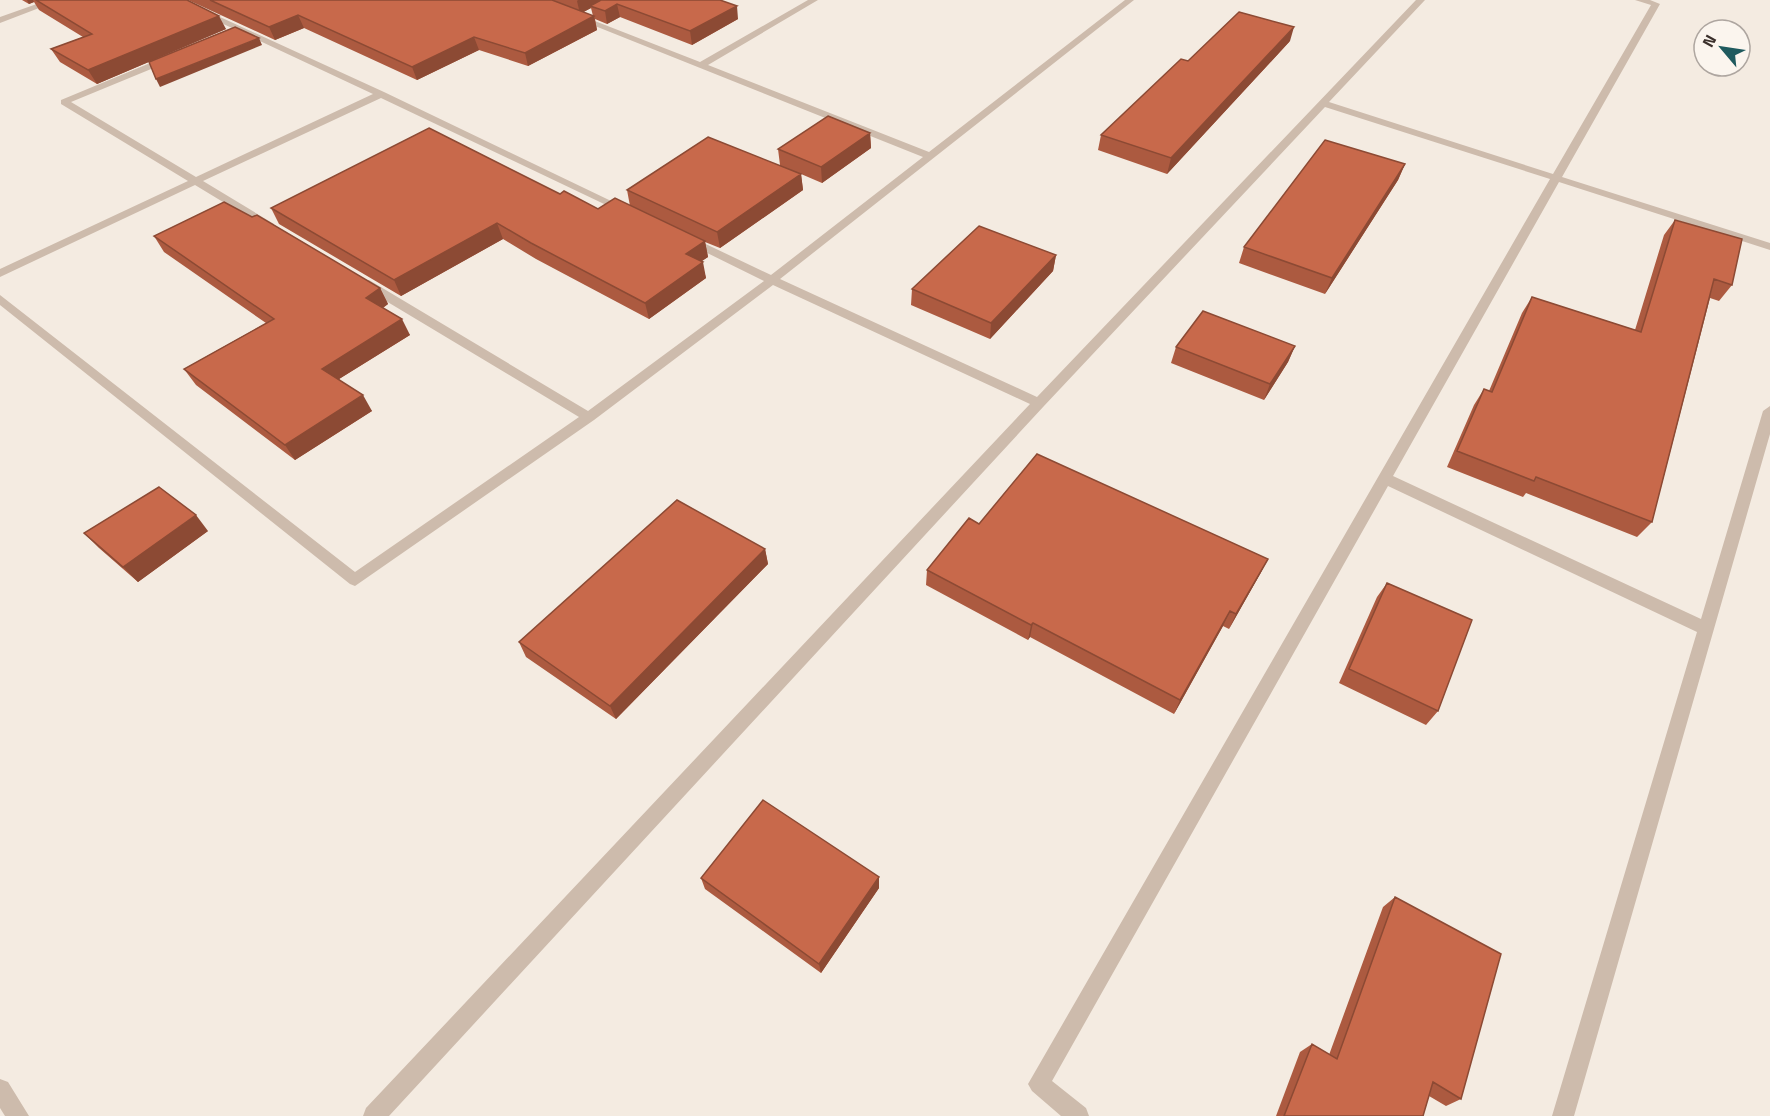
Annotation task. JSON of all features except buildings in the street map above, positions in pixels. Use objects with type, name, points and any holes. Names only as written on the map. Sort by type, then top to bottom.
[{"type":"street","points":[[0,20],[56,0]]},
{"type":"street","points":[[176,0],[233,31],[381,94],[635,215]]},
{"type":"street","points":[[700,66],[814,0]]},
{"type":"street","points":[[0,299],[355,580],[589,417],[772,280],[1130,0]]},
{"type":"street","points":[[374,1116],[1039,403],[1421,0]]},
{"type":"street","points":[[1078,1116],[1039,1084],[1656,4],[1639,0]]},
{"type":"street","points":[[580,16],[700,66],[930,156]]},
{"type":"street","points":[[184,51],[64,102],[286,235]]},
{"type":"street","points":[[0,273],[381,94]]},
{"type":"street","points":[[1321,103],[1770,247]]},
{"type":"street","points":[[677,235],[1039,403]]},
{"type":"street","points":[[357,278],[589,417]]},
{"type":"street","points":[[1563,1116],[1770,411]]},
{"type":"street","points":[[1384,478],[1707,629]]},
{"type":"street","points":[[0,1090],[18,1116]]}]
